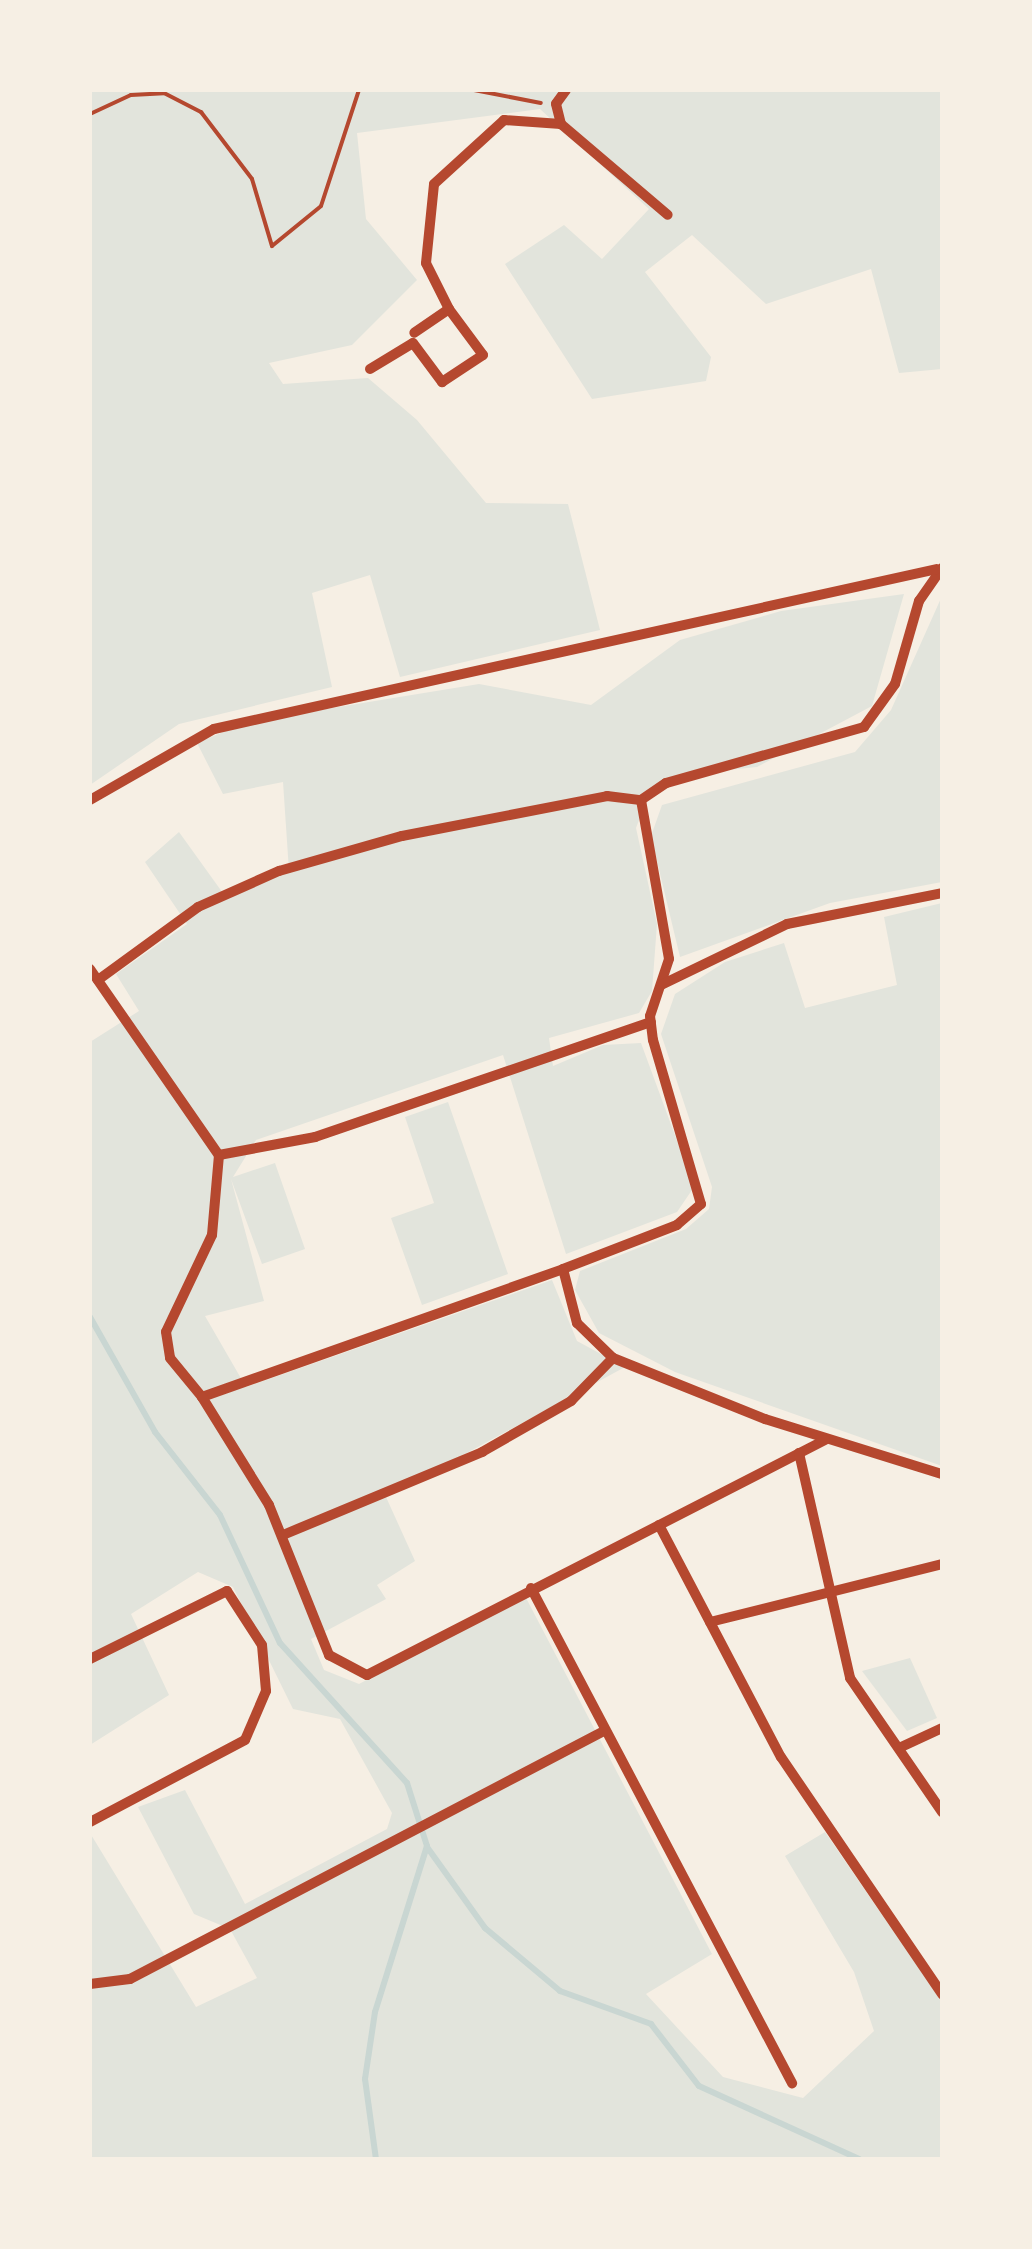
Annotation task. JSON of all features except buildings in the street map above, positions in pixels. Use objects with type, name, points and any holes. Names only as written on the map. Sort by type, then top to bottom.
[{"type":"street","points":[[566,90],[556,104],[561,124],[668,215]]},
{"type":"street","points":[[370,368],[413,343],[442,382],[483,355],[449,309],[426,263],[434,184],[504,120],[561,124]]},
{"type":"street","points":[[414,333],[449,309]]},
{"type":"street","points":[[90,800],[214,729],[939,569]]},
{"type":"street","points":[[98,980],[198,906],[279,872],[402,836],[607,796],[641,800],[666,782],[864,728],[895,684],[939,569]]},
{"type":"street","points":[[202,1397],[677,1225],[702,1204],[650,1022],[669,959],[641,800]]},
{"type":"street","points":[[661,985],[786,924],[942,893]]},
{"type":"street","points":[[90,970],[219,1155],[212,1235],[166,1332],[170,1358],[202,1397],[283,1535],[328,1654],[358,1675],[378,1672],[531,1588],[825,1440]]},
{"type":"street","points":[[219,1155],[315,1137],[650,1022]]},
{"type":"street","points":[[562,1269],[577,1323],[613,1358],[825,1440],[942,1474]]},
{"type":"street","points":[[283,1535],[482,1452],[571,1401],[613,1358]]},
{"type":"street","points":[[799,1454],[850,1678],[942,1812]]},
{"type":"street","points":[[659,1525],[803,1792],[942,1994]]},
{"type":"street","points":[[710,1622],[942,1564]]},
{"type":"street","points":[[531,1588],[602,1732],[792,2083]]},
{"type":"street","points":[[90,1659],[228,1590],[262,1646],[266,1692],[244,1740],[90,1822]]},
{"type":"street","points":[[899,1748],[942,1728]]},
{"type":"street","points":[[90,1984],[130,1979],[602,1732]]},
{"type":"path","points":[[90,114],[131,95],[164,93],[201,112],[252,179],[272,246],[320,206],[359,90]]},
{"type":"path","points":[[474,90],[496,102],[556,104]]},
{"type":"shaded area","points":[[90,90],[942,90],[942,369],[899,373],[871,269],[766,304],[692,235],[645,272],[711,357],[706,381],[592,399],[505,264],[564,225],[602,259],[649,209],[540,109],[357,133],[366,219],[417,280],[352,345],[269,363],[283,384],[368,378],[417,420],[486,503],[568,504],[600,630],[400,677],[370,575],[312,593],[332,687],[179,724],[90,785]]},
{"type":"shaded area","points":[[904,594],[872,706],[757,767],[678,775],[648,796],[636,828],[657,924],[652,991],[639,1013],[549,1038],[553,1066],[603,1045],[641,1043],[694,1187],[677,1212],[566,1254],[503,1055],[256,1140],[233,1177],[275,1163],[305,1249],[262,1264],[231,1179],[264,1301],[205,1316],[246,1387],[552,1280],[577,1341],[625,1367],[386,1497],[415,1561],[377,1585],[386,1599],[311,1639],[324,1670],[359,1684],[525,1596],[712,1954],[646,1994],[723,2077],[803,2098],[874,2031],[854,1972],[785,1856],[825,1832],[942,2002],[942,2159],[90,2159],[90,1833],[196,2007],[257,1978],[230,1929],[194,1914],[138,1807],[185,1790],[245,1904],[387,1829],[392,1813],[340,1719],[293,1709],[233,1587],[198,1572],[131,1614],[169,1695],[90,1745],[90,1042],[139,1011],[116,974],[187,924],[145,862],[179,832],[225,896],[289,871],[283,782],[223,794],[197,743],[247,722],[479,684],[591,705],[680,640],[781,611]]},
{"type":"shaded area","points":[[942,596],[942,882],[830,903],[680,957],[651,836],[662,805],[855,752],[891,710]]},
{"type":"shaded area","points":[[942,903],[942,1466],[675,1372],[599,1333],[575,1290],[580,1271],[686,1229],[709,1209],[712,1187],[661,1034],[675,994],[725,962],[784,943],[805,1008],[897,985],[884,917]]},
{"type":"shaded area","points":[[448,1102],[508,1274],[422,1305],[391,1218],[434,1203],[405,1117]]},
{"type":"shaded area","points":[[910,1658],[937,1718],[907,1731],[862,1671]]},
{"type":"waterway","points":[[90,1317],[155,1432],[220,1515],[280,1643],[407,1783],[427,1846],[375,2012],[365,2079],[376,2159]]},
{"type":"waterway","points":[[427,1847],[485,1928],[560,1991],[651,2024],[699,2086],[859,2159]]}]
